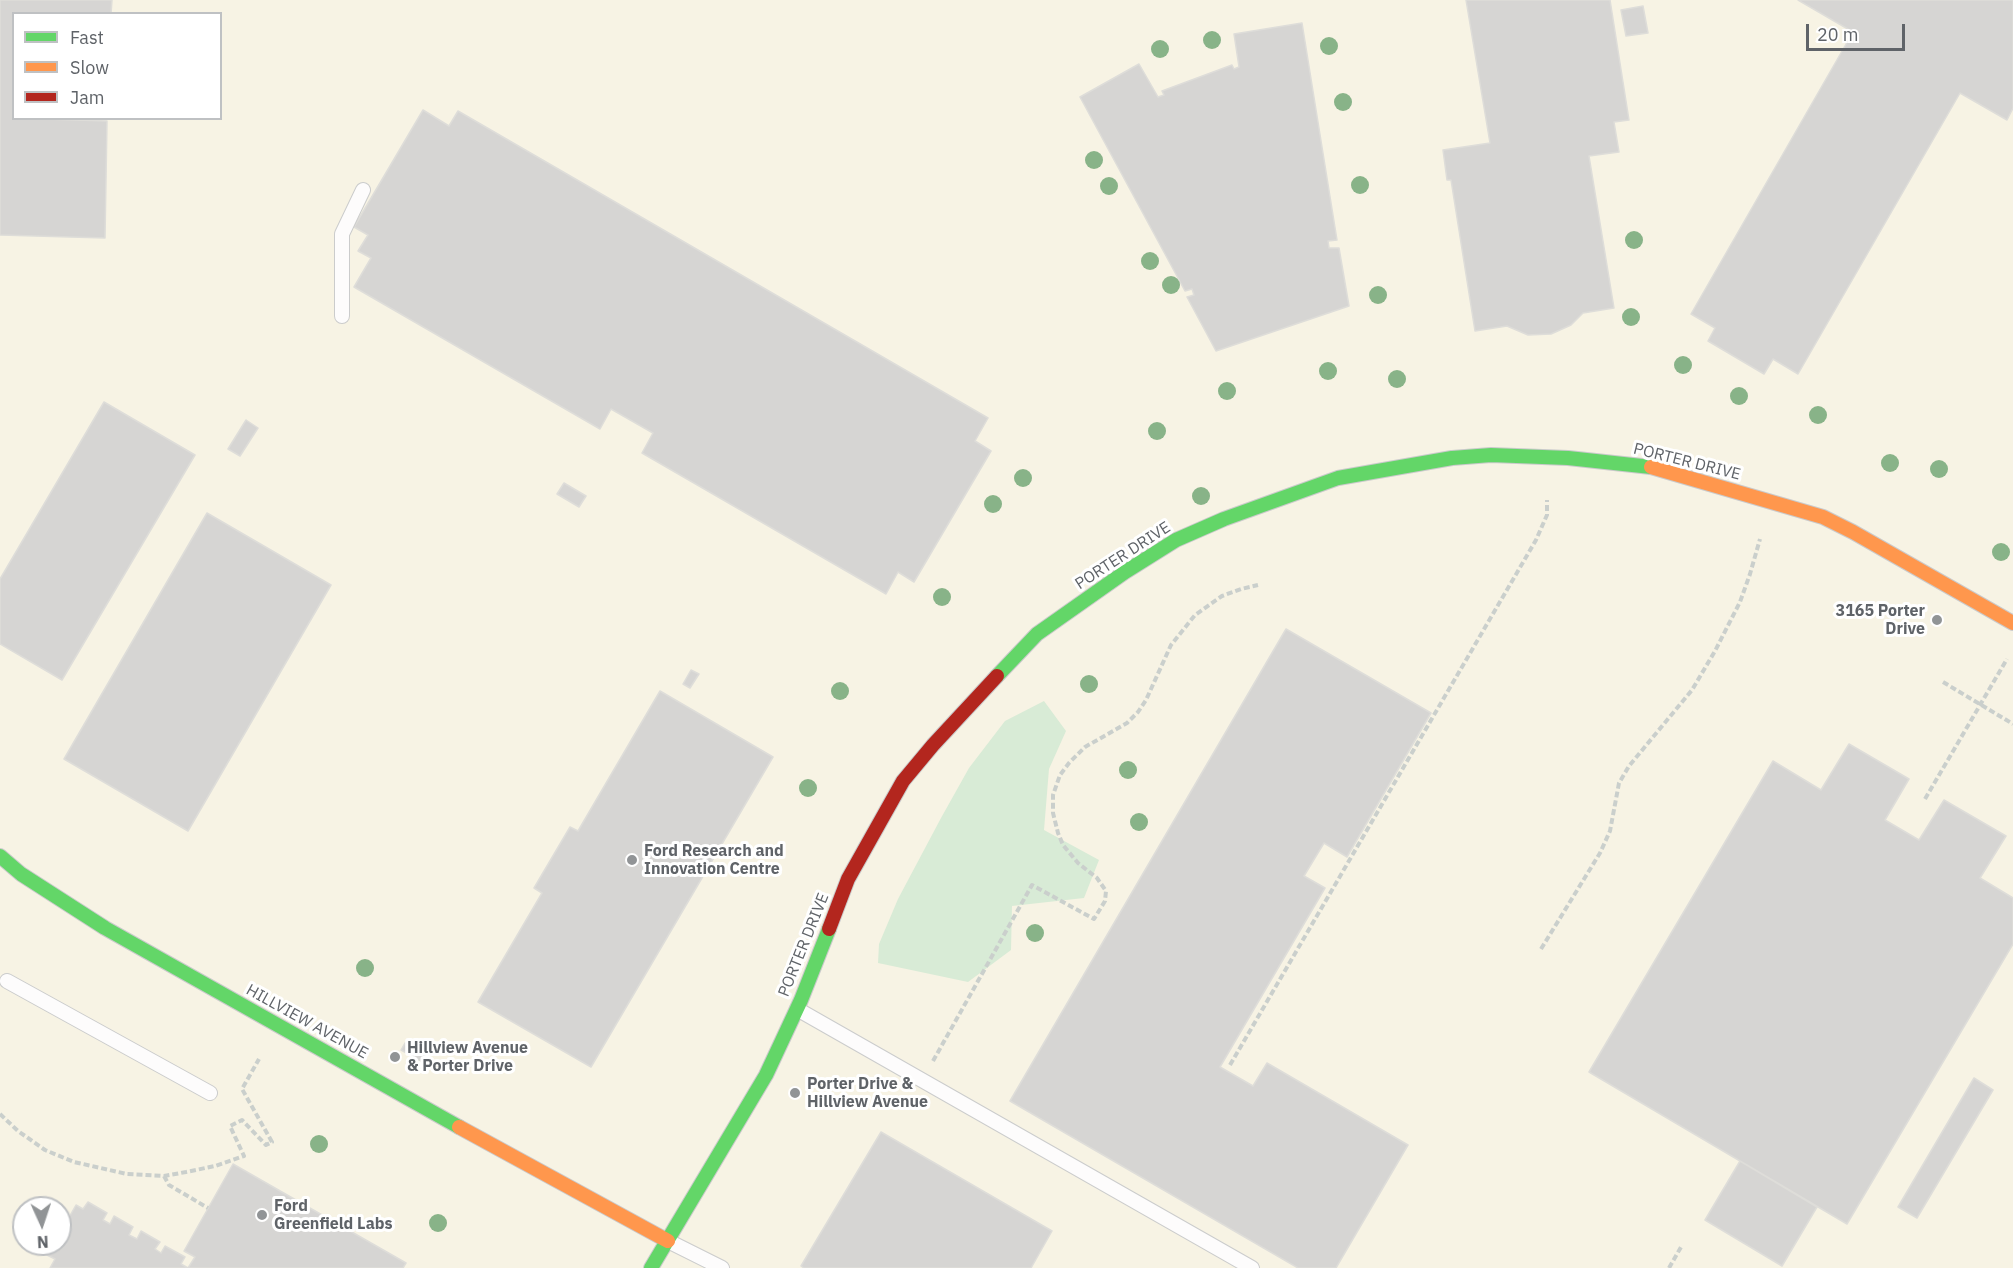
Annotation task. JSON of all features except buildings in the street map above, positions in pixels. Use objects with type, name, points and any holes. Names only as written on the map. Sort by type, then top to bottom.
[{"type":"street","name":"PORTER DRIVE","points":[[651,1268],[756,1093],[797,1009],[848,879],[903,781],[933,745],[1037,634],[1125,572],[1176,540],[1224,519],[1338,478],[1452,458],[1491,455],[1568,458],[1645,465],[1823,517],[2013,623]]},
{"type":"street","name":"HILLVIEW AVENUE","points":[[0,856],[21,874],[55,896],[184,974],[625,1219],[668,1240]]},
{"type":"lane","points":[[342,316],[342,234],[363,190]]},
{"type":"lane","points":[[7,981],[210,1093]]},
{"type":"lane","points":[[797,1009],[1252,1268]]},
{"type":"lane","points":[[668,1240],[722,1268]]},
{"type":"path","points":[[1230,1065],[1536,540],[1547,514],[1547,500]]},
{"type":"path","points":[[1541,949],[1600,853],[1610,831],[1619,783],[1629,766],[1692,690],[1715,651],[1740,602],[1760,538]]},
{"type":"path","points":[[924,1056],[933,1061],[1032,885],[1094,919],[1105,901],[1106,891],[1097,878],[1078,863],[1063,845],[1053,813],[1053,795],[1060,775],[1085,747],[1127,723],[1138,712],[1146,700],[1171,645],[1195,615],[1222,596],[1258,585]]},
{"type":"path","points":[[1925,799],[2007,659]]},
{"type":"path","points":[[1943,682],[2013,724]]},
{"type":"path","points":[[0,1114],[18,1131],[45,1150],[74,1162],[127,1174],[164,1176],[215,1166],[244,1156],[230,1126],[242,1120],[266,1145],[272,1142],[242,1089],[259,1059]]},
{"type":"path","points":[[164,1176],[169,1185],[208,1208]]},
{"type":"path","points":[[1669,1268],[1681,1247]]},
{"type":"shaded area","points":[[0,0],[2013,0],[2013,1268],[0,1268]]},
{"type":"green space","points":[[1044,701],[1066,731],[1049,769],[1044,830],[1099,860],[1084,898],[1012,906],[1011,950],[968,982],[878,963],[879,944],[898,899],[969,768],[1005,721]]},
{"type":"traffic: fast","points":[[997,676],[1037,634],[1125,572],[1176,540],[1224,519],[1338,478],[1452,458],[1491,455],[1568,458],[1651,467]]},
{"type":"traffic: fast","points":[[0,856],[21,874],[105,928],[459,1127]]},
{"type":"traffic: fast","points":[[651,1268],[766,1075],[801,1000],[829,929]]},
{"type":"traffic: slow","points":[[1651,467],[1823,517],[2013,623]]},
{"type":"traffic: slow","points":[[459,1127],[668,1241]]},
{"type":"traffic: jam","points":[[829,929],[848,879],[903,781],[997,676]]},
{"type":"place","name":"3165 Porter Drive","points":[[1937,620]]},
{"type":"place","name":"Ford Research and Innovation Centre","points":[[632,860]]},
{"type":"place","name":"Hillview Avenue & Porter Drive","points":[[395,1057]]},
{"type":"place","name":"Porter Drive & Hillview Avenue","points":[[795,1093]]},
{"type":"place","name":"Ford Greenfield Labs","points":[[262,1215]]}]
